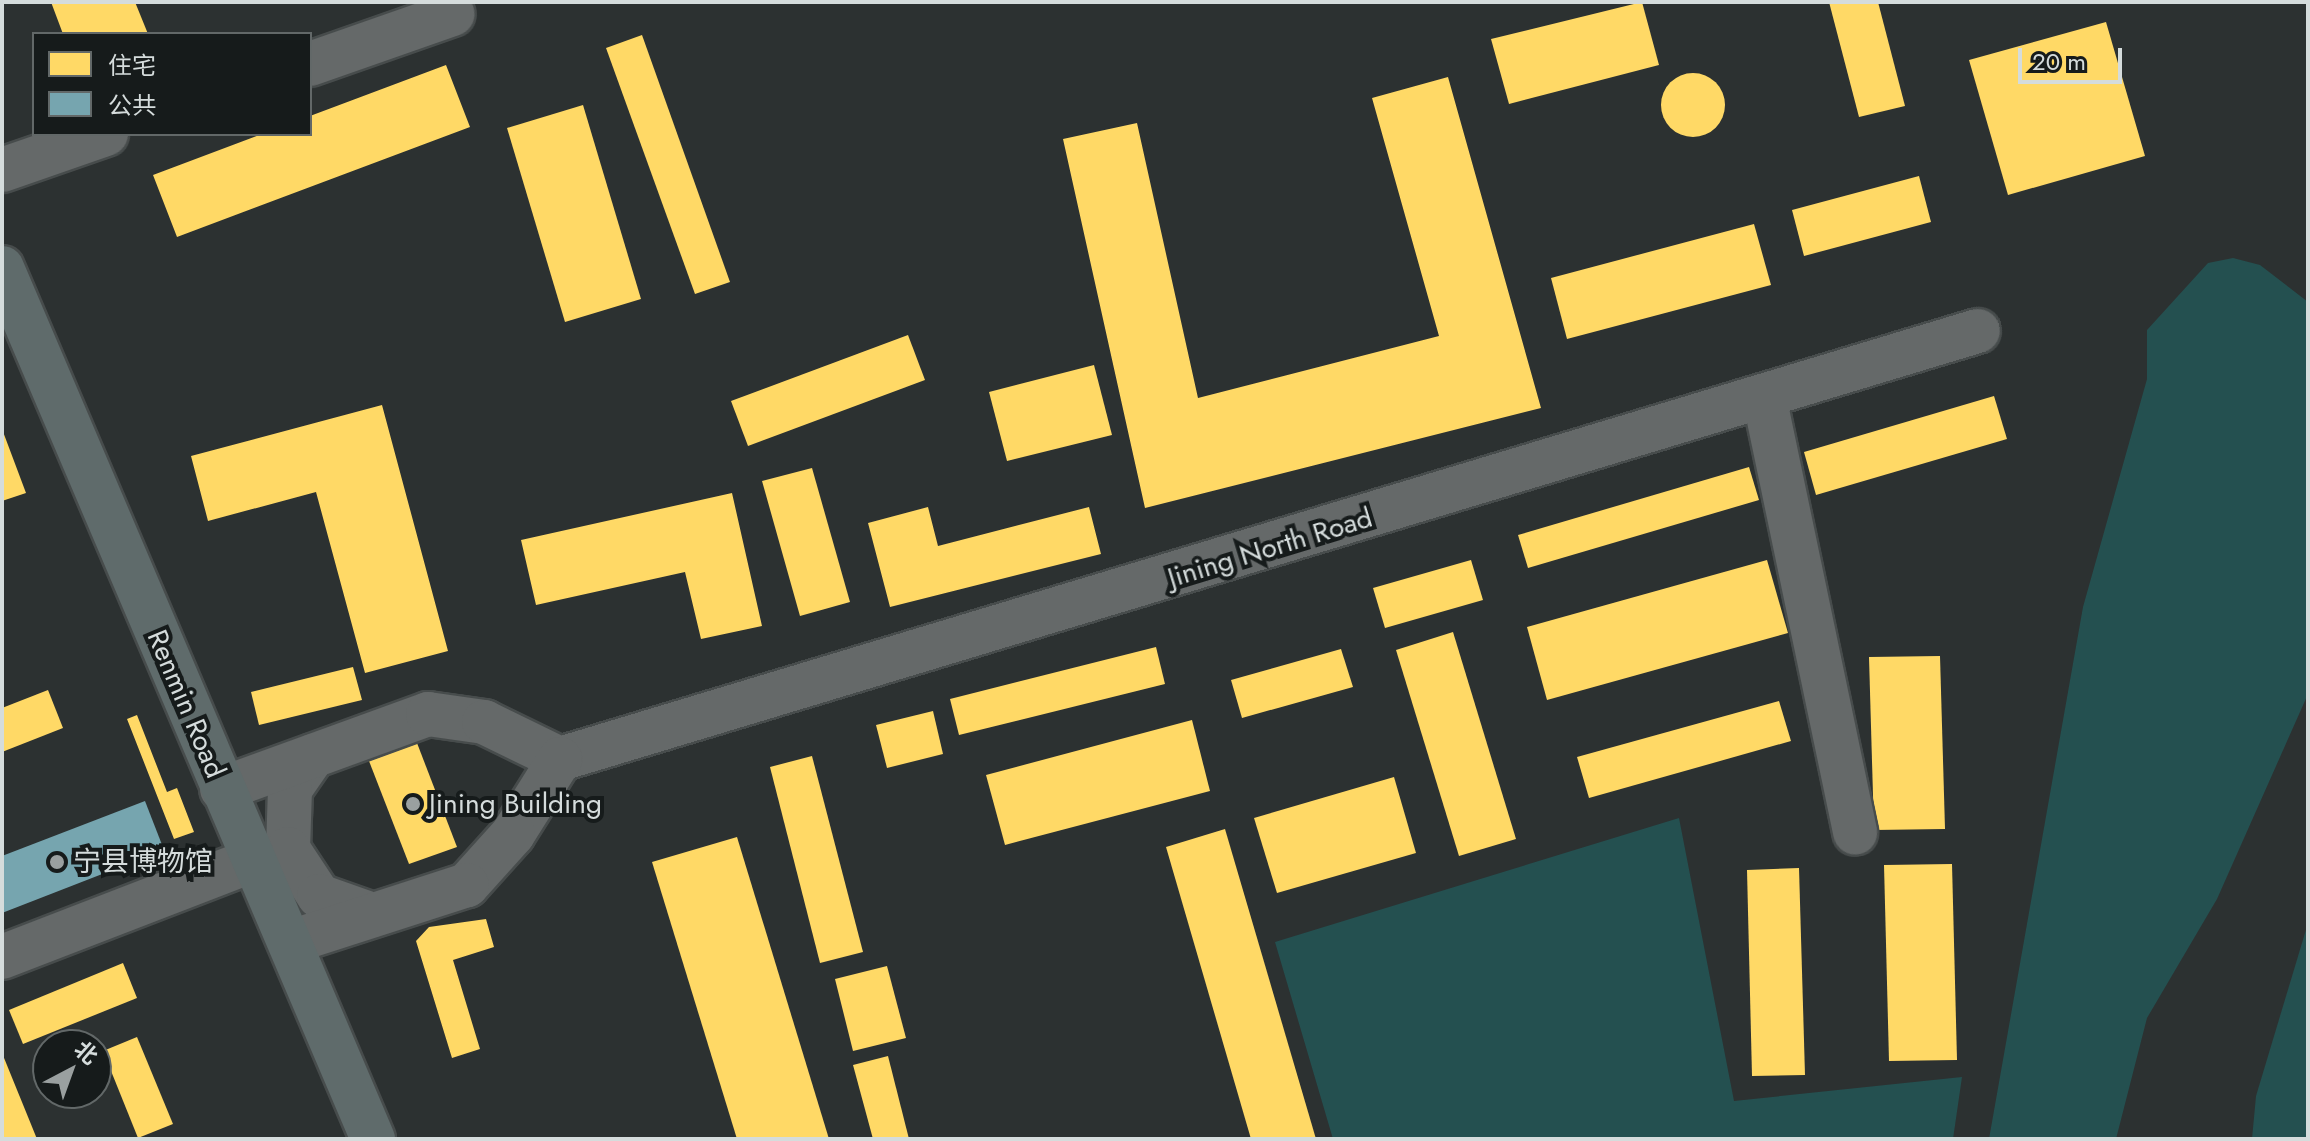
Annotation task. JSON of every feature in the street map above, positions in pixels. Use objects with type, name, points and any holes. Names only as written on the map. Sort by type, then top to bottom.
[{"type":"main road","name":"Renmin Road","points":[[2,268],[373,1139]]},
{"type":"street","points":[[312,63],[453,14]]},
{"type":"street","points":[[2,170],[100,136]]},
{"type":"street","name":"Jining North Road","points":[[560,759],[1978,331]]},
{"type":"street","points":[[1764,396],[1855,833]]},
{"type":"street","points":[[222,789],[428,714],[484,722],[560,759],[513,834],[467,885],[291,942]]},
{"type":"street","points":[[313,756],[285,809],[291,858],[319,896],[373,915]]},
{"type":"street","points":[[2,957],[253,860]]},
{"type":"shaded area","points":[[2233,258],[2260,265],[2308,302],[2308,694],[2217,899],[2147,1018],[2116,1139],[1989,1139],[2083,607],[2147,379],[2147,330],[2208,263]]},
{"type":"shaded area","points":[[1679,818],[1734,1101],[1962,1077],[1953,1139],[1333,1139],[1275,942]]},
{"type":"shaded area","points":[[2308,923],[2308,1139],[2252,1139],[2256,1096]]},
{"type":"building: 住宅","points":[[51,2],[135,2],[147,32],[62,32]]},
{"type":"building: 住宅","points":[[1642,2],[1659,65],[1509,104],[1491,39]]},
{"type":"building: 住宅","points":[[1829,2],[1878,2],[1905,106],[1859,117]]},
{"type":"building: 住宅","points":[[2106,22],[2145,156],[2008,195],[1969,60]]},
{"type":"building: 住宅","points":[[642,35],[730,282],[695,294],[606,48]]},
{"type":"building: 住宅","points":[[446,65],[470,127],[177,237],[153,175],[257,136],[312,136],[312,115]]},
{"type":"building: 住宅","points":[[1693,73],[1711,79],[1719,87],[1725,105],[1719,123],[1711,131],[1693,137],[1675,131],[1667,123],[1661,105],[1667,87],[1675,79]]},
{"type":"building: 住宅","points":[[1448,77],[1541,408],[1145,508],[1063,139],[1137,123],[1198,398],[1439,336],[1372,98]]},
{"type":"building: 住宅","points":[[583,105],[641,299],[565,322],[507,128]]},
{"type":"building: 住宅","points":[[1919,176],[1931,222],[1804,256],[1792,210]]},
{"type":"building: 住宅","points":[[1754,224],[1771,285],[1567,339],[1551,278]]},
{"type":"building: 住宅","points":[[908,335],[925,380],[748,446],[731,401]]},
{"type":"building: 住宅","points":[[1094,365],[1112,435],[1007,461],[989,392]]},
{"type":"building: 住宅","points":[[1994,396],[2007,439],[1816,495],[1804,452]]},
{"type":"building: 住宅","points":[[382,405],[448,651],[365,673],[316,492],[208,521],[191,456]]},
{"type":"building: 住宅","points":[[2,429],[26,493],[2,501]]},
{"type":"building: 住宅","points":[[1749,467],[1759,500],[1528,568],[1518,535]]},
{"type":"building: 住宅","points":[[812,468],[850,602],[800,616],[762,481]]},
{"type":"building: 住宅","points":[[732,493],[762,626],[701,639],[685,572],[536,605],[521,540]]},
{"type":"building: 住宅","points":[[928,507],[938,546],[1089,507],[1101,554],[890,607],[868,523]]},
{"type":"building: 住宅","points":[[1471,560],[1483,600],[1385,628],[1373,588]]},
{"type":"building: 住宅","points":[[1767,560],[1788,633],[1547,700],[1527,627]]},
{"type":"building: 住宅","points":[[1453,632],[1516,839],[1459,856],[1396,650]]},
{"type":"building: 住宅","points":[[1156,647],[1165,684],[959,735],[950,699]]},
{"type":"building: 住宅","points":[[1341,649],[1353,687],[1242,718],[1231,680]]},
{"type":"building: 住宅","points":[[1940,656],[1945,829],[1874,830],[1869,657]]},
{"type":"building: 住宅","points":[[353,667],[362,700],[259,725],[251,692]]},
{"type":"building: 住宅","points":[[48,690],[63,728],[2,752],[2,708]]},
{"type":"building: 住宅","points":[[1779,701],[1791,741],[1589,798],[1577,757]]},
{"type":"building: 住宅","points":[[933,711],[943,754],[887,768],[876,725]]},
{"type":"building: 住宅","points":[[137,715],[167,792],[177,788],[194,832],[174,839],[127,719]]},
{"type":"building: 住宅","points":[[1192,720],[1210,791],[1005,845],[986,775]]},
{"type":"building: 住宅","name":"Jining Building","points":[[417,743],[457,847],[409,864],[369,761]]},
{"type":"building: 住宅","points":[[812,756],[863,952],[820,963],[770,767]]},
{"type":"building: 住宅","points":[[1394,777],[1416,853],[1277,893],[1254,818]]},
{"type":"building: 住宅","points":[[1225,829],[1316,1139],[1251,1139],[1166,847]]},
{"type":"building: 住宅","points":[[737,837],[829,1139],[737,1139],[652,862]]},
{"type":"building: 住宅","points":[[1952,864],[1957,1060],[1889,1061],[1884,865]]},
{"type":"building: 住宅","points":[[1799,868],[1805,1075],[1752,1076],[1747,870]]},
{"type":"building: 住宅","points":[[486,919],[494,947],[453,960],[480,1049],[452,1058],[416,941],[429,927]]},
{"type":"building: 住宅","points":[[123,963],[137,998],[60,1029],[32,1029],[32,1040],[23,1044],[9,1010]]},
{"type":"building: 住宅","points":[[887,966],[906,1038],[853,1051],[835,979]]},
{"type":"building: 住宅","points":[[137,1037],[173,1124],[138,1138],[112,1073],[112,1047]]},
{"type":"building: 住宅","points":[[2,1053],[37,1139],[2,1139]]},
{"type":"building: 住宅","points":[[888,1056],[909,1139],[873,1139],[853,1065]]},
{"type":"building: 公共","points":[[145,801],[164,850],[2,913],[2,856]]},
{"type":"place","name":"Jining Building","points":[[413,804]]},
{"type":"place","name":"宁县博物馆","points":[[57,862]]}]
